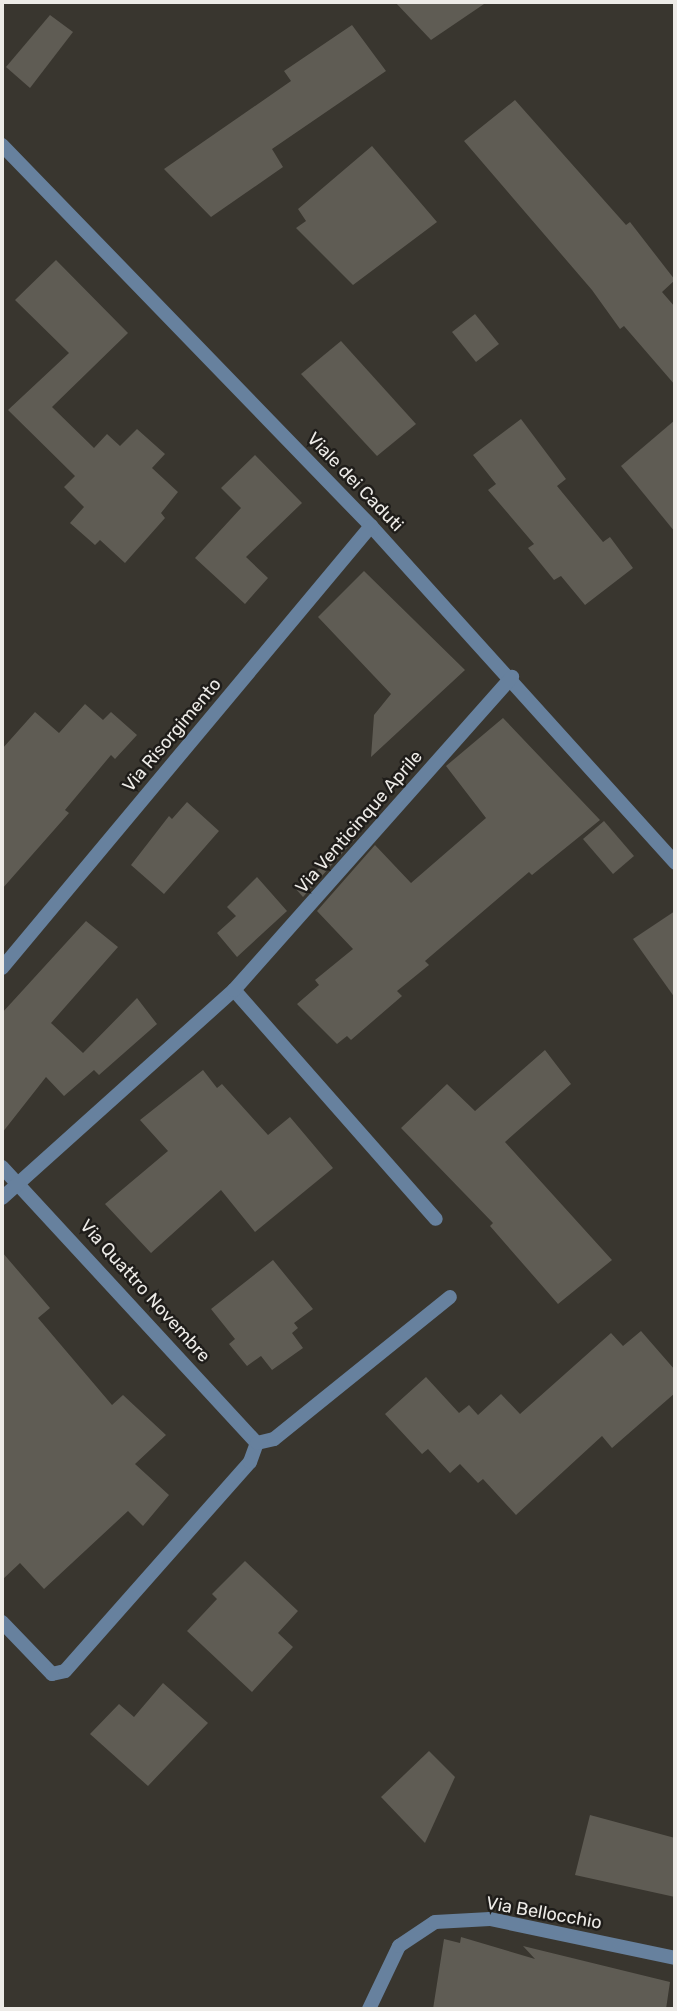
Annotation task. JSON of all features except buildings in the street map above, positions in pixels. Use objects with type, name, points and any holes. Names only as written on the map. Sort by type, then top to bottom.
[{"type":"street","name":"Viale dei Caduti","points":[[2,145],[371,526],[512,677],[672,859]]},
{"type":"street","name":"Via Risorgimento","points":[[2,968],[371,526]]},
{"type":"street","name":"Via Venticinque Aprile","points":[[2,1198],[234,990],[512,677]]},
{"type":"street","points":[[234,990],[436,1219]]},
{"type":"street","name":"Via Quattro Novembre","points":[[2,1167],[20,1182],[257,1443]]},
{"type":"street","points":[[2,1622],[52,1674],[65,1671],[250,1462],[257,1443],[274,1439],[450,1297]]},
{"type":"street","name":"Via Bellocchio","points":[[369,2009],[399,1945],[435,1922],[490,1919],[675,1958]]}]
